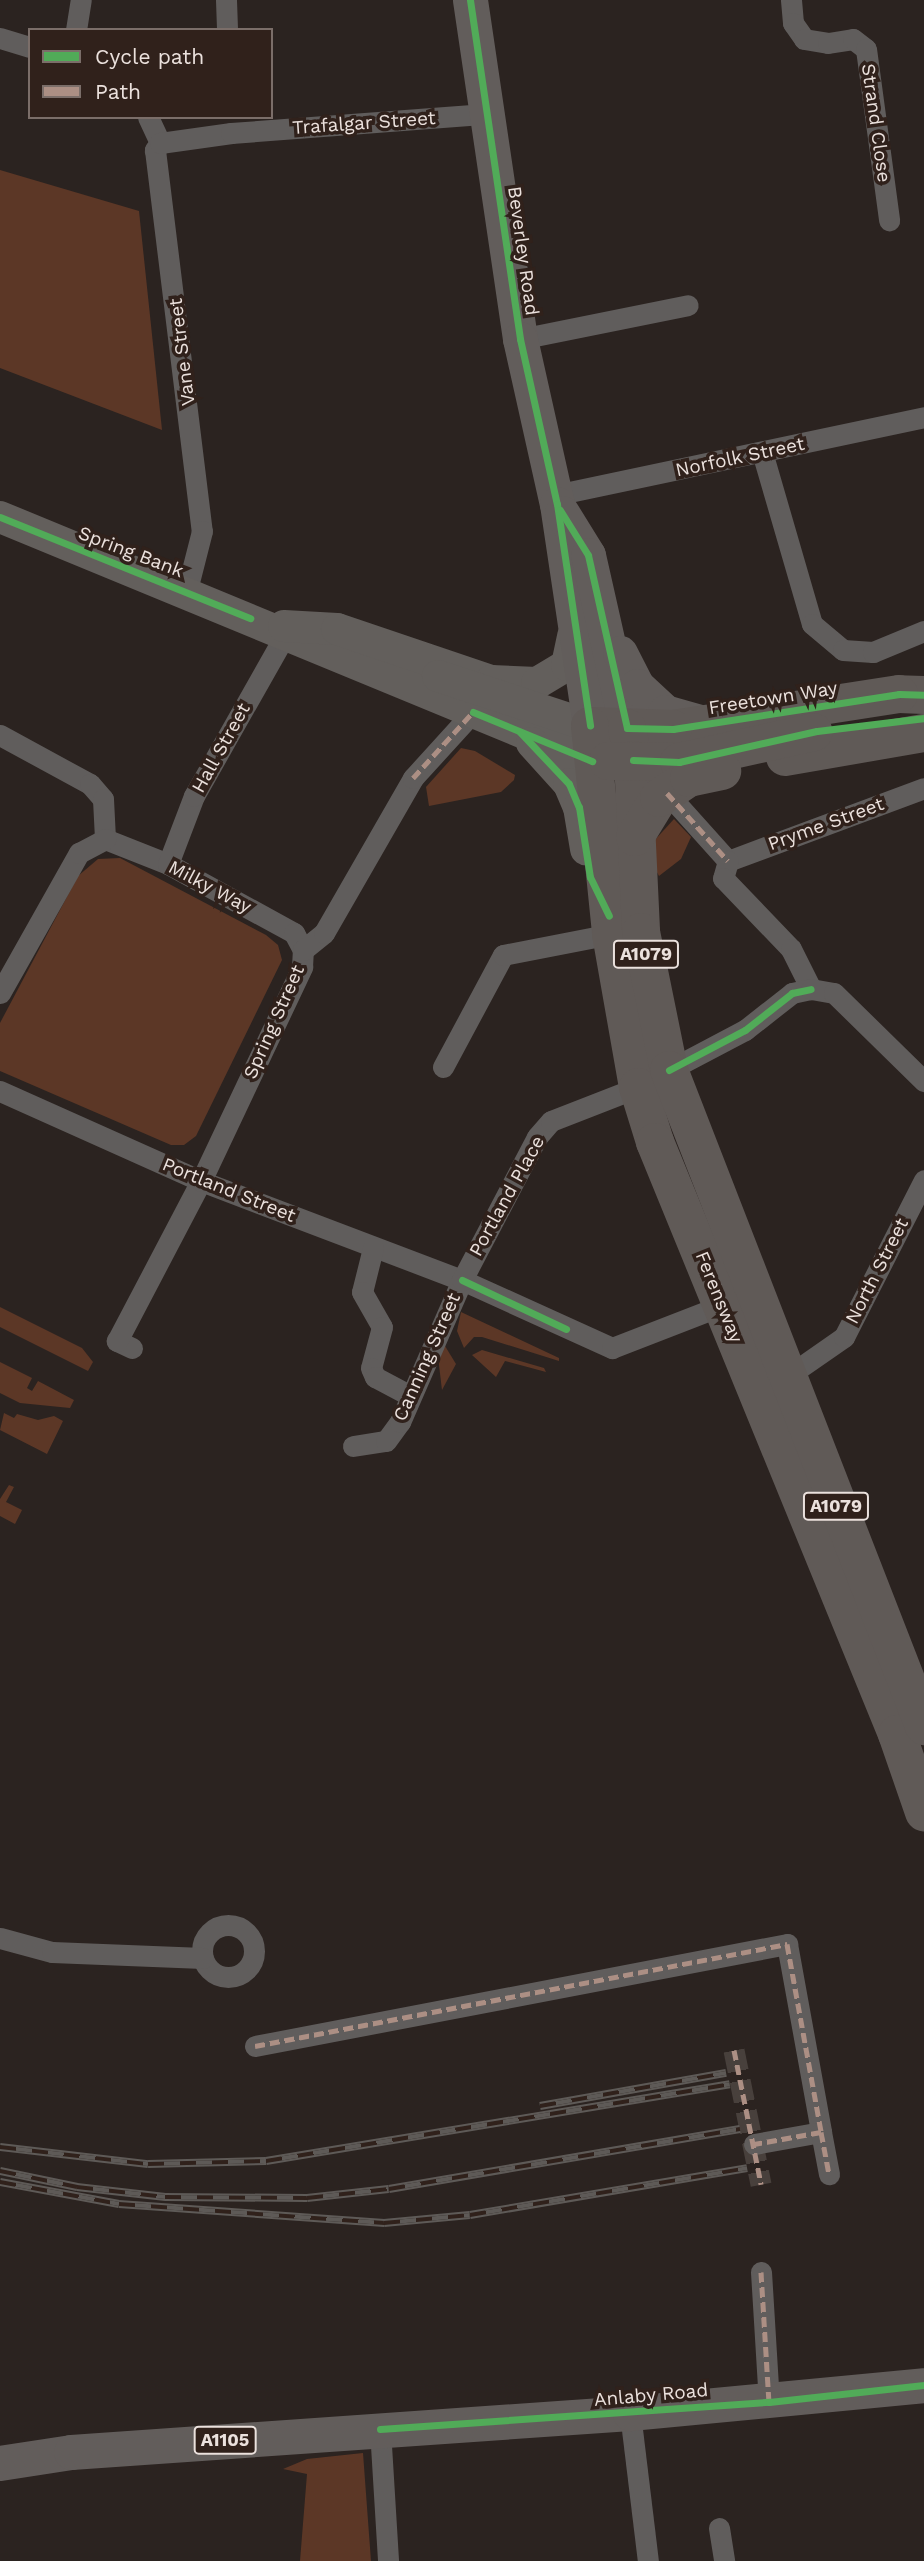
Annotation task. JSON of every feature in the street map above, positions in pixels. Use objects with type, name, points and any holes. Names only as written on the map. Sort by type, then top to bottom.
[{"type":"highway","name":"Freetown Way","points":[[610,744],[673,729],[924,695]]},
{"type":"highway","name":"Freetown Way","points":[[610,744],[679,762],[817,731],[924,718]]},
{"type":"highway","points":[[635,837],[646,813],[667,793],[689,778],[890,736],[924,733]]},
{"type":"highway","name":"Ferensway","points":[[610,744],[635,837],[653,1079],[655,1142],[897,1734],[924,1812]]},
{"type":"highway","name":"Ferensway","points":[[610,744],[610,925],[653,1079],[923,1701]]},
{"type":"main road","name":"Beverley Road","points":[[470,0],[520,339],[537,430],[556,499],[573,636],[610,744]]},
{"type":"main road","name":"Beverley Road","points":[[556,499],[588,555],[601,612],[610,744]]},
{"type":"main road","points":[[601,612],[637,686],[665,712],[708,724]]},
{"type":"main road","name":"Anlaby Road","points":[[0,2463],[71,2452],[769,2402],[915,2384]]},
{"type":"main road","name":"Anlaby Road","points":[[0,2450],[71,2452]]},
{"type":"street","points":[[76,28],[81,0]]},
{"type":"street","points":[[226,0],[227,28]]},
{"type":"street","name":"Strand Close","points":[[791,0],[793,23],[804,39],[828,43],[853,39],[866,49],[889,220]]},
{"type":"street","points":[[0,38],[28,46]]},
{"type":"street","name":"Trafalgar Street","points":[[160,143],[231,125],[485,114]]},
{"type":"street","name":"Vane Street","points":[[149,119],[160,143],[155,150],[202,531],[187,590]]},
{"type":"street","points":[[520,339],[688,304]]},
{"type":"street","name":"Norfolk Street","points":[[556,499],[924,417]]},
{"type":"street","points":[[762,452],[812,624],[843,650],[873,652],[924,631]]},
{"type":"street","name":"Spring Bank","points":[[0,517],[187,590],[520,732],[610,744]]},
{"type":"street","points":[[284,631],[337,629],[491,681],[537,684],[566,665],[573,636]]},
{"type":"street","name":"Spring Bank","points":[[284,631],[324,635],[566,722],[610,744]]},
{"type":"street","name":"Hall Street","points":[[168,864],[194,796],[284,631]]},
{"type":"street","name":"Spring Street","points":[[132,1348],[117,1341],[201,1181],[302,967],[303,950],[324,933],[413,778],[473,712]]},
{"type":"street","points":[[443,1067],[503,955],[610,925],[590,877],[579,807],[569,784],[520,732]]},
{"type":"street","points":[[0,735],[90,784],[103,799],[105,839],[79,853],[8,958],[0,993]]},
{"type":"street","name":"Pryme Street","points":[[728,861],[924,788]]},
{"type":"street","points":[[667,793],[728,861],[723,878],[792,949],[811,989],[834,993],[923,1080]]},
{"type":"street","name":"Milky Way","points":[[105,839],[168,864],[294,933],[303,950]]},
{"type":"street","name":"Portland Place","points":[[462,1280],[537,1137],[551,1121],[605,1104],[745,1030],[792,993],[811,989]]},
{"type":"street","name":"Portland Street","points":[[0,1090],[201,1181],[462,1280],[612,1348],[723,1305]]},
{"type":"street","name":"North Street","points":[[785,1378],[844,1337],[924,1180]]},
{"type":"street","points":[[373,1248],[362,1292],[382,1327],[371,1368],[375,1377],[410,1396]]},
{"type":"street","name":"Canning Street","points":[[353,1446],[386,1441],[410,1396],[462,1280]]},
{"type":"street","points":[[0,1938],[52,1952],[202,1958]]},
{"type":"street","points":[[255,2046],[787,1944],[829,2174]]},
{"type":"street","points":[[754,2144],[821,2132]]},
{"type":"street","points":[[761,2272],[769,2402]]},
{"type":"street","points":[[630,2413],[648,2561]]},
{"type":"street","points":[[380,2429],[388,2561]]},
{"type":"street","points":[[719,2528],[724,2561]]},
{"type":"shaded area","points":[[0,170],[139,211],[162,430],[0,368]]},
{"type":"shaded area","points":[[461,748],[475,751],[515,775],[514,780],[501,792],[429,806],[426,787]]},
{"type":"shaded area","points":[[674,819],[691,837],[681,859],[659,876],[651,861],[653,842]]},
{"type":"shaded area","points":[[120,858],[266,935],[278,945],[282,960],[196,1136],[184,1145],[171,1145],[0,1071],[0,1023],[78,876],[98,859]]},
{"type":"shaded area","points":[[0,1307],[82,1348],[93,1362],[88,1371],[0,1327]]},
{"type":"shaded area","points":[[461,1312],[559,1358],[559,1361],[482,1337],[474,1337],[464,1348],[457,1331]]},
{"type":"shaded area","points":[[445,1346],[456,1364],[442,1390],[438,1357]]},
{"type":"shaded area","points":[[482,1350],[544,1368],[546,1372],[505,1361],[496,1377],[472,1355]]},
{"type":"shaded area","points":[[0,1362],[32,1378],[27,1388],[32,1391],[38,1381],[74,1400],[70,1408],[20,1403],[0,1393]]},
{"type":"shaded area","points":[[4,1413],[14,1418],[17,1414],[38,1420],[54,1416],[63,1421],[47,1454],[0,1430]]},
{"type":"shaded area","points":[[9,1485],[14,1487],[6,1502],[22,1510],[15,1524],[0,1516],[0,1499]]},
{"type":"shaded area","points":[[363,2453],[371,2561],[300,2561],[307,2474],[283,2469],[307,2459]]},
{"type":"tunnel","points":[[734,2050],[761,2184]]},
{"type":"railway","points":[[540,2106],[726,2073]]},
{"type":"railway","points":[[0,2147],[148,2164],[266,2161],[730,2084]]},
{"type":"railway","points":[[0,2171],[77,2187],[165,2197],[307,2198],[389,2189],[740,2129]]},
{"type":"railway","points":[[0,2182],[119,2204],[384,2223],[470,2215],[747,2168]]},
{"type":"marked path","points":[[413,778],[473,712]]},
{"type":"marked path","points":[[667,793],[728,861]]},
{"type":"marked path","points":[[255,2046],[787,1944],[821,2132],[754,2144]]},
{"type":"marked path","points":[[734,2050],[761,2184]]},
{"type":"marked path","points":[[821,2132],[829,2174]]},
{"type":"marked path","points":[[761,2272],[769,2402]]},
{"type":"cycle path","points":[[470,0],[520,339],[557,504],[590,726]]},
{"type":"cycle path","points":[[560,510],[588,555],[627,728],[673,729],[899,694],[924,695]]},
{"type":"cycle path","points":[[0,517],[250,618]]},
{"type":"cycle path","points":[[473,712],[592,761]]},
{"type":"cycle path","points":[[633,760],[679,762],[817,731],[924,718]]},
{"type":"cycle path","points":[[520,732],[569,784],[579,807],[590,877],[609,916]]},
{"type":"cycle path","points":[[669,1070],[745,1030],[792,993],[811,989]]},
{"type":"cycle path","points":[[462,1280],[566,1329]]},
{"type":"cycle path","points":[[380,2429],[769,2402],[924,2385]]}]
